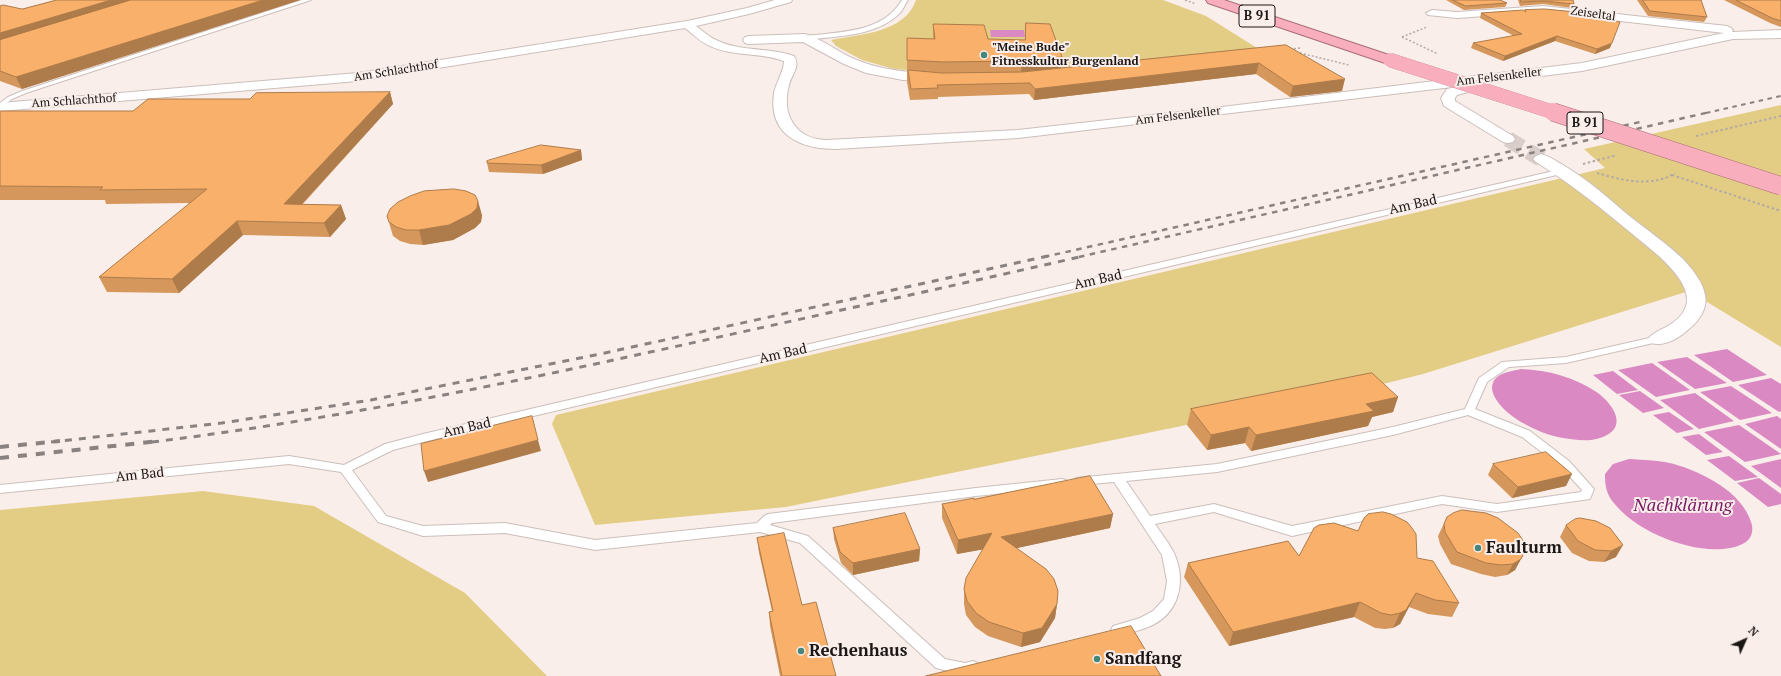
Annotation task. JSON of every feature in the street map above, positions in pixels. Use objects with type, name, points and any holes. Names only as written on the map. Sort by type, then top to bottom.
[{"type":"highway","name":"B 91","points":[[1212,0],[1396,58],[1781,175]]},
{"type":"highway","name":"B 91","points":[[1234,0],[1396,58],[1781,186]]},
{"type":"street","name":"Am Schlachthof","points":[[0,107],[340,79],[419,68],[687,24],[787,0]]},
{"type":"street","name":"Zeiseltal","points":[[1432,13],[1457,15],[1543,9],[1753,34]]},
{"type":"street","name":"Am Felsenkeller","points":[[687,24],[712,43],[728,48],[780,54],[790,59],[791,64],[782,86],[780,110],[787,128],[808,142],[836,145],[1018,134],[1527,74],[1582,67],[1733,35],[1753,34]]},
{"type":"street","points":[[1753,34],[1781,34]]},
{"type":"street","points":[[712,43],[805,38],[848,61],[871,70],[903,76],[950,79]]},
{"type":"street","points":[[1508,139],[1456,108],[1449,103],[1448,98],[1452,92],[1464,88],[1517,82],[1524,79],[1527,74]]},
{"type":"street","points":[[1541,159],[1586,187],[1666,254],[1690,280],[1696,294],[1696,308],[1688,320],[1677,331],[1658,339]]},
{"type":"lane","points":[[0,107],[10,98],[24,92],[308,0]]},
{"type":"lane","points":[[805,38],[873,27],[887,21],[895,15],[903,7],[905,0]]},
{"type":"lane","name":"Am Bad","points":[[0,489],[289,460],[345,469],[389,447],[423,438],[1562,171]]},
{"type":"lane","points":[[1469,411],[1483,380],[1506,364],[1566,360],[1658,339]]},
{"type":"lane","points":[[760,527],[768,519],[976,492],[1217,468],[1393,431],[1469,411],[1526,434],[1565,464],[1588,489],[1586,496],[1497,508],[1442,500],[1292,531],[1214,508],[1147,521]]},
{"type":"lane","points":[[345,469],[382,519],[423,531],[505,528],[595,545],[760,527],[804,540],[941,664],[965,669],[988,663]]},
{"type":"lane","points":[[1108,633],[1144,623],[1158,615],[1170,601],[1174,581],[1168,554],[1117,478]]},
{"type":"path","points":[[1286,50],[1293,52]]},
{"type":"path","points":[[1299,53],[1325,60]]},
{"type":"path","points":[[1596,172],[1622,180],[1648,182],[1672,175],[1678,170]]},
{"type":"path","points":[[1672,175],[1781,211]]},
{"type":"shaded area","points":[[916,0],[1163,0],[1206,16],[1257,48],[1056,69],[933,72],[894,69],[862,60],[836,46],[831,40],[868,33],[892,26],[910,11]]},
{"type":"shaded area","points":[[1781,105],[1781,347],[1689,291],[1423,374],[1367,388],[786,507],[595,525],[552,424],[556,415],[1605,168],[1584,149]]},
{"type":"shaded area","points":[[203,491],[314,506],[465,593],[547,676],[0,676],[0,510]]},
{"type":"water","points":[[990,30],[1024,30],[1025,37],[991,37]]},
{"type":"water","points":[[1727,349],[1767,375],[1733,382],[1694,355]]},
{"type":"water","points":[[1687,357],[1727,383],[1695,389],[1657,362]]},
{"type":"water","points":[[1652,363],[1690,390],[1656,397],[1618,370]]},
{"type":"water","points":[[1521,369],[1561,375],[1589,387],[1598,393],[1614,411],[1616,423],[1614,429],[1609,434],[1600,438],[1591,440],[1577,440],[1548,434],[1532,428],[1518,420],[1500,405],[1495,398],[1492,385],[1495,379],[1500,375]]},
{"type":"water","points":[[1613,371],[1638,390],[1617,394],[1593,375]]},
{"type":"water","points":[[1771,378],[1781,384],[1781,411],[1779,412],[1738,385]]},
{"type":"water","points":[[1731,386],[1772,413],[1740,420],[1700,392]]},
{"type":"water","points":[[1640,391],[1664,408],[1643,413],[1619,395]]},
{"type":"water","points":[[1695,393],[1734,421],[1699,429],[1660,400]]},
{"type":"water","points":[[1669,412],[1694,429],[1677,433],[1653,415]]},
{"type":"water","points":[[1777,416],[1781,419],[1781,449],[1745,424]]},
{"type":"water","points":[[1739,425],[1781,454],[1745,462],[1704,432]]},
{"type":"water","points":[[1699,434],[1723,452],[1706,455],[1682,437]]},
{"type":"water","points":[[1729,456],[1758,477],[1735,481],[1707,460]]},
{"type":"water","name":"Nachklärung","points":[[1629,459],[1674,464],[1697,472],[1720,485],[1739,501],[1746,511],[1752,526],[1752,533],[1750,537],[1743,544],[1732,548],[1699,548],[1666,539],[1650,532],[1636,523],[1623,513],[1613,502],[1607,492],[1605,482],[1605,474],[1613,464]]},
{"type":"water","points":[[1781,459],[1781,488],[1751,466]]},
{"type":"water","points":[[1759,478],[1781,494],[1781,504],[1768,507],[1737,483]]},
{"type":"building","points":[[57,0],[111,0],[0,33],[0,6],[3,5],[22,9]]},
{"type":"building","points":[[131,0],[263,0],[16,77],[0,71],[0,40]]},
{"type":"building","points":[[1453,0],[1500,0],[1507,3],[1466,6]]},
{"type":"building","points":[[1521,0],[1573,0],[1574,4],[1544,1],[1521,2]]},
{"type":"building","points":[[1643,0],[1701,0],[1707,17],[1650,11]]},
{"type":"building","points":[[1736,0],[1781,0],[1781,21],[1772,18]]},
{"type":"building","points":[[1545,9],[1576,12],[1576,15],[1620,22],[1612,43],[1597,49],[1557,36],[1505,56],[1473,43],[1522,34],[1481,13],[1523,10],[1526,12],[1525,10]]},
{"type":"building","points":[[1026,23],[1050,24],[1062,57],[1022,61],[942,62],[907,60],[907,38],[935,39],[933,24],[984,25],[988,39],[1025,40]]},
{"type":"building","points":[[1286,45],[1345,79],[1293,86],[1259,63],[1035,89],[1030,83],[937,85],[938,88],[911,89],[908,70],[942,73],[1022,72]]},
{"type":"building","points":[[390,92],[284,204],[341,205],[324,223],[237,221],[172,279],[99,277],[207,189],[100,190],[103,187],[0,186],[0,111],[133,111],[148,99],[250,99],[256,93]]},
{"type":"building","points":[[541,145],[581,150],[541,165],[487,163],[487,161]]},
{"type":"building","points":[[454,189],[466,191],[475,195],[478,201],[477,208],[471,214],[449,225],[419,230],[406,230],[396,227],[389,222],[387,216],[390,209],[398,202],[424,191]]},
{"type":"building","points":[[1372,373],[1398,397],[1366,404],[1374,411],[1256,435],[1249,427],[1211,435],[1191,409]]},
{"type":"building","points":[[532,416],[538,440],[424,471],[421,444]]},
{"type":"building","points":[[1546,452],[1572,474],[1518,487],[1493,464]]},
{"type":"building","points":[[1090,476],[1113,514],[1001,537],[1046,569],[1054,579],[1058,591],[1057,604],[1042,628],[1023,633],[989,622],[976,613],[967,601],[964,589],[966,578],[992,533],[958,540],[942,504]]},
{"type":"building","name":"Faulturm","points":[[1462,510],[1486,513],[1498,518],[1518,533],[1524,542],[1525,551],[1521,559],[1513,564],[1501,565],[1486,563],[1457,552],[1445,532],[1444,524],[1447,517]]},
{"type":"building","points":[[1383,512],[1391,514],[1407,522],[1416,534],[1417,558],[1433,561],[1459,603],[1435,600],[1416,593],[1406,610],[1391,615],[1381,613],[1360,602],[1233,632],[1188,563],[1288,541],[1299,556],[1314,528],[1319,525],[1334,523],[1358,531],[1364,518],[1368,514]]},
{"type":"building","points":[[905,513],[920,549],[853,563],[840,552],[833,528]]},
{"type":"building","points":[[1580,518],[1596,521],[1610,528],[1623,545],[1611,551],[1595,550],[1578,541],[1566,525],[1575,519]]},
{"type":"building","points":[[784,533],[802,605],[816,602],[836,676],[782,676],[769,612],[773,611],[757,538]]},
{"type":"building","points":[[1131,626],[1161,676],[926,676]]},
{"type":"tunnel","points":[[1508,139],[1541,159]]},
{"type":"railway","points":[[1706,113],[1781,96]]},
{"type":"railway","points":[[1079,257],[1710,112]]},
{"type":"railway","points":[[1044,257],[1640,122]]},
{"type":"railway","points":[[60,441],[222,423],[371,400],[605,353],[1048,256]]},
{"type":"railway","points":[[157,441],[354,412],[554,373],[1084,256]]},
{"type":"railway","points":[[0,447],[60,441]]},
{"type":"railway","points":[[51,442],[60,441]]},
{"type":"railway","points":[[0,458],[157,441]]},
{"type":"railway","points":[[152,442],[157,441]]},
{"type":"place","name":"\"Meine Bude\" Fitnesskultur Burgenland","points":[[984,55]]},
{"type":"place","name":"Faulturm","points":[[1478,548]]},
{"type":"place","name":"Rechenhaus","points":[[801,651]]},
{"type":"place","name":"Sandfang","points":[[1097,659]]}]
